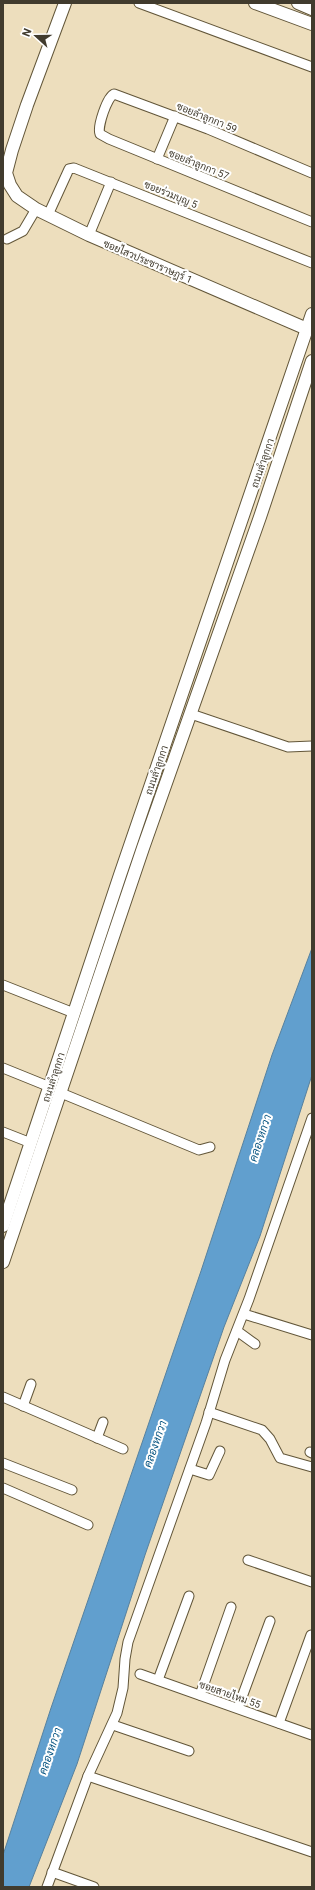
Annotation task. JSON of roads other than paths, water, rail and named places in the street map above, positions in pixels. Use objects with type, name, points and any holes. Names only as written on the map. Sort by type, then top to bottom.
[{"type":"main road","name":"ซอยไสวประชาราษฎร์ 1","points":[[65,3],[30,98],[4,177],[18,196],[36,210],[89,235],[307,329]]},
{"type":"main road","points":[[255,3],[312,24]]},
{"type":"main road","points":[[298,3],[312,9]]},
{"type":"main road","name":"ถนนลำลูกกา","points":[[3,1226],[120,875],[312,314]]},
{"type":"main road","name":"ถนนลำลูกกา","points":[[3,1262],[144,848],[260,517],[312,361]]},
{"type":"street","points":[[139,3],[312,68]]},
{"type":"street","name":"ซอยลำลูกกา 59","points":[[104,112],[109,98],[114,94],[175,116],[312,173]]},
{"type":"street","name":"ซอยลำลูกกา 57","points":[[104,112],[99,126],[100,134],[157,159],[312,222]]},
{"type":"street","points":[[157,159],[175,116]]},
{"type":"street","name":"ซอยร่วมบุญ 5","points":[[48,215],[71,168],[111,182],[312,263]]},
{"type":"street","points":[[89,235],[111,182]]},
{"type":"street","points":[[7,239],[23,231],[36,210]]},
{"type":"street","points":[[192,714],[288,747],[312,746]]},
{"type":"street","points":[[3,985],[74,1013]]},
{"type":"street","points":[[3,1068],[50,1087]]},
{"type":"street","points":[[61,1093],[199,1150],[210,1147]]},
{"type":"street","points":[[47,1887],[88,1776],[113,1724],[121,1703],[128,1642],[190,1469],[225,1360],[244,1314],[312,1118]]},
{"type":"street","points":[[3,1132],[31,1143]]},
{"type":"street","points":[[244,1314],[312,1335]]},
{"type":"street","points":[[237,1331],[255,1344]]},
{"type":"street","points":[[23,1406],[30,1384]]},
{"type":"street","points":[[3,1397],[123,1449]]},
{"type":"street","points":[[209,1412],[262,1430],[270,1439],[280,1458],[312,1467]]},
{"type":"street","points":[[97,1438],[103,1422]]},
{"type":"street","points":[[190,1469],[209,1475],[220,1451]]},
{"type":"street","points":[[3,1462],[72,1490]]},
{"type":"street","points":[[3,1488],[88,1525]]},
{"type":"street","points":[[248,1560],[312,1582]]},
{"type":"street","points":[[158,1680],[188,1596]]},
{"type":"street","points":[[200,1695],[231,1607]]},
{"type":"street","points":[[238,1708],[270,1621]]},
{"type":"street","points":[[279,1723],[311,1635]]},
{"type":"street","name":"ซอยสายไหม 55","points":[[140,1674],[312,1735]]},
{"type":"street","points":[[113,1724],[189,1751]]},
{"type":"street","points":[[88,1776],[312,1852]]},
{"type":"street","points":[[52,1872],[94,1887]]},
{"type":"water","name":"คลองหกวา","points":[[312,948],[312,1075],[260,1236],[224,1327],[145,1555],[77,1764],[29,1887],[3,1887],[3,1855],[51,1708],[201,1271],[272,1055]]}]
